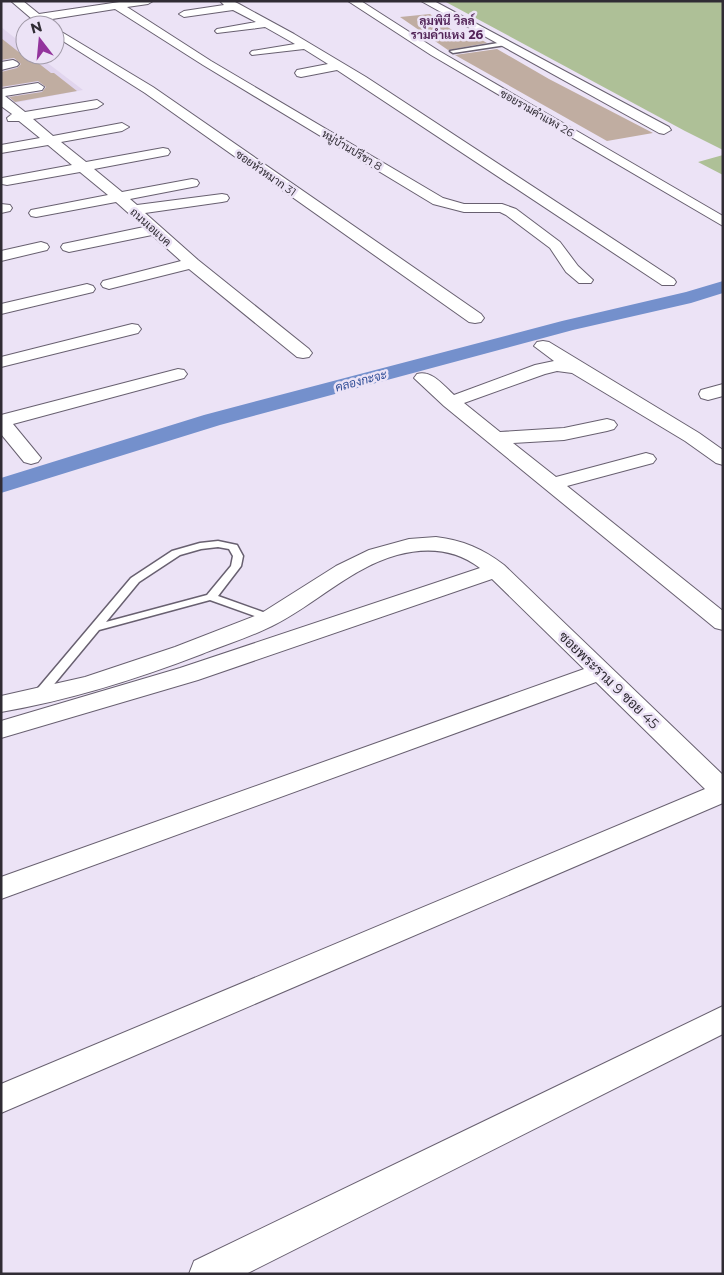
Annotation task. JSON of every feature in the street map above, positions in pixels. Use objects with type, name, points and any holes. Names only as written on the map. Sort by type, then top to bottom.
[{"type":"street","points":[[16,1],[33,15]]},
{"type":"street","name":"ซอยรามคำแหง 26","points":[[353,1],[443,58],[723,222]]},
{"type":"street","points":[[426,1],[664,130]]},
{"type":"street","points":[[57,15],[140,2]]},
{"type":"street","points":[[184,14],[230,4],[338,66],[465,147],[668,282]]},
{"type":"street","name":"หมู่บ้านปรีชา 8","points":[[117,6],[207,63],[438,201],[464,208],[502,208],[510,212],[555,245],[572,269],[585,280]]},
{"type":"street","points":[[221,31],[266,24]]},
{"type":"street","name":"ซอยหัวหมาก 31","points":[[65,37],[149,90],[475,318]]},
{"type":"street","points":[[256,53],[304,46]]},
{"type":"street","points":[[301,73],[338,66]]},
{"type":"street","points":[[1,93],[38,87]]},
{"type":"street","name":"ถนนเอแบค","points":[[1,99],[118,196],[192,264],[303,353]]},
{"type":"street","points":[[1,120],[97,104]]},
{"type":"street","points":[[1,149],[122,127]]},
{"type":"street","points":[[7,181],[163,152]]},
{"type":"street","points":[[36,213],[192,183]]},
{"type":"street","points":[[132,210],[222,198]]},
{"type":"street","points":[[69,247],[154,230]]},
{"type":"street","points":[[1,256],[41,247]]},
{"type":"street","points":[[108,284],[192,264]]},
{"type":"street","points":[[1,309],[87,289]]},
{"type":"street","points":[[1,362],[132,329]]},
{"type":"street","points":[[543,346],[692,437],[723,459]]},
{"type":"street","points":[[451,402],[541,369],[557,366],[577,368]]},
{"type":"street","points":[[31,458],[1,421],[178,374]]},
{"type":"street","points":[[422,378],[723,623]]},
{"type":"street","points":[[495,438],[564,434],[607,424]]},
{"type":"street","points":[[552,484],[646,459]]},
{"type":"street","name":"ซอยพระราม 9 ซอย 45","points":[[1,704],[82,686],[159,662],[270,618],[338,574],[369,558],[392,549],[419,544],[440,544],[460,547],[479,556],[496,570],[723,791]]},
{"type":"street","points":[[1,730],[189,674],[290,638],[496,570]]},
{"type":"street","points":[[270,618],[290,638]]},
{"type":"street","points":[[1,888],[600,672]]},
{"type":"street","points":[[1,1099],[723,791]]},
{"type":"street","points":[[207,1274],[723,1019]]},
{"type":"lane","points":[[453,51],[504,44]]},
{"type":"lane","points":[[37,697],[135,580],[176,553],[200,546],[218,544],[232,547],[238,556],[236,566],[211,597]]},
{"type":"lane","points":[[95,628],[211,597],[270,618]]},
{"type":"shaded area","points":[[1,27],[15,38],[15,65],[50,65],[83,90],[14,103],[1,98]]},
{"type":"green space","points":[[444,1],[723,1],[723,150],[685,131]]},
{"type":"green space","points":[[723,155],[723,175],[698,162]]},
{"type":"building","points":[[430,14],[467,41],[480,39],[487,43],[448,50],[400,17]]},
{"type":"building","points":[[1,38],[15,49],[15,59],[1,60]]},
{"type":"building","points":[[497,49],[549,79],[653,133],[607,141],[455,55]]},
{"type":"building","points":[[20,65],[41,65],[77,91],[15,102],[9,97],[42,92],[46,87],[38,81],[1,87],[1,72],[17,68]]},
{"type":"waterway","name":"คลองกะจะ","points":[[1,486],[212,420],[569,325],[691,297],[723,287]]},
{"type":"district","name":"ลุมพินี วิลล์ รามคำแหง 26","points":[[447,28]]}]
